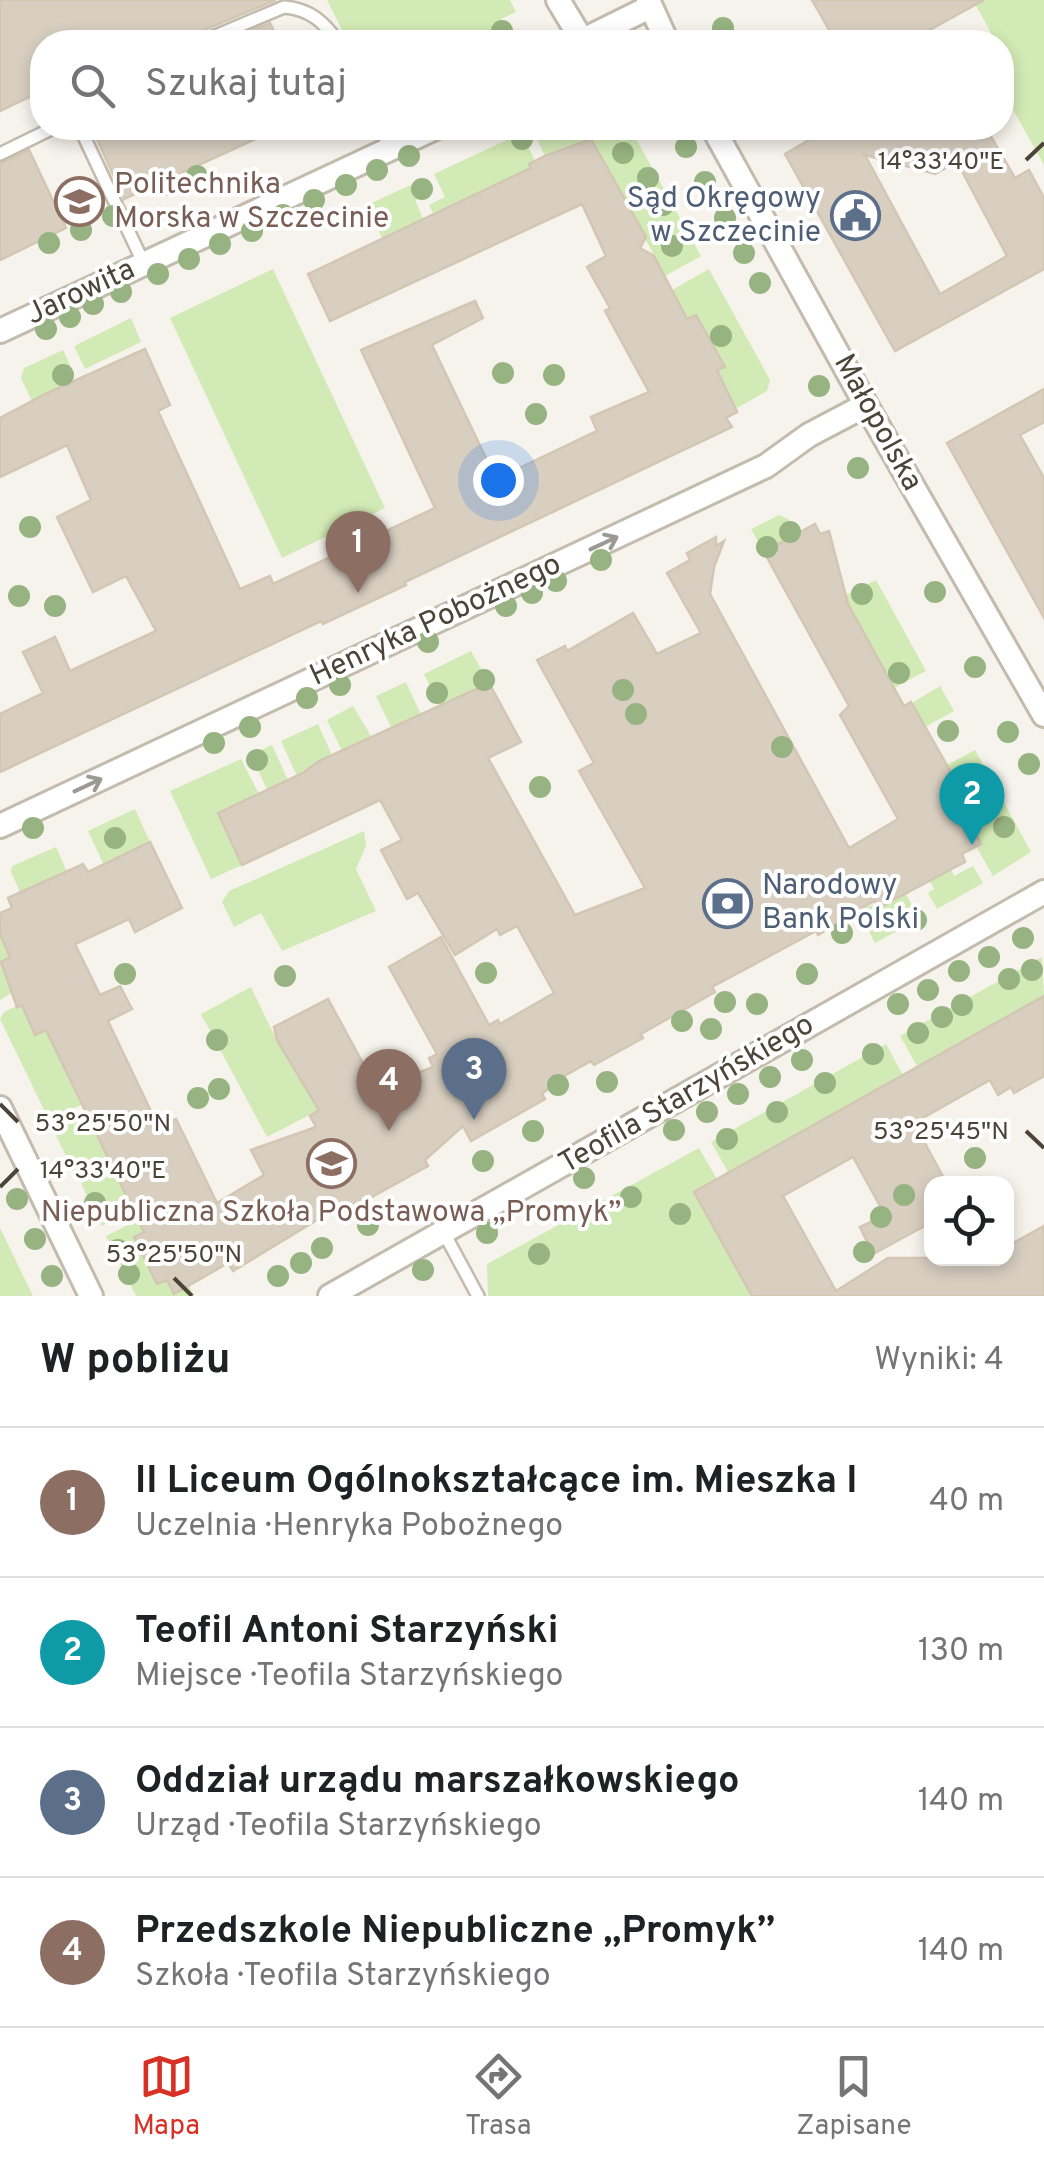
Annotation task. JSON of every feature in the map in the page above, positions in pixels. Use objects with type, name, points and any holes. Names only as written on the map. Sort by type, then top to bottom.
[{"type":"street","points":[[558,0],[574,30]]},
{"type":"street","points":[[600,30],[649,3],[662,30]]},
{"type":"street","name":"Jarowita","points":[[0,332],[144,264],[381,140]]},
{"type":"street","name":"Małopolska","points":[[721,140],[866,406],[1044,716]]},
{"type":"street","name":"Henryka Pobożnego","points":[[0,826],[766,466],[808,435],[866,406]]},
{"type":"street","name":"Teofila Starzyńskiego","points":[[330,1296],[1044,892]]},
{"type":"street","points":[[0,1108],[91,1296]]},
{"type":"lane","points":[[229,30],[284,7],[299,8],[313,15],[329,30]]},
{"type":"lane","points":[[0,154],[30,140]]},
{"type":"lane","points":[[86,140],[144,264]]},
{"type":"lane","points":[[444,1233],[478,1296]]},
{"type":"green space","points":[[327,0],[510,0],[516,12],[501,19],[506,30],[342,30]]},
{"type":"green space","points":[[973,0],[1044,0],[1044,165],[1014,111],[1014,30],[989,30]]},
{"type":"green space","points":[[507,140],[525,140],[535,161],[531,168],[433,213],[429,205],[445,197],[434,174]]},
{"type":"green space","points":[[537,140],[637,140],[701,256],[665,276],[594,142],[567,150],[564,147],[545,156]]},
{"type":"green space","points":[[424,179],[430,192],[415,200],[423,218],[382,238],[367,205]]},
{"type":"green space","points":[[273,269],[385,508],[282,558],[170,318]]},
{"type":"green space","points":[[709,269],[770,380],[767,391],[735,409],[717,370],[725,366],[696,315],[687,319],[672,290]]},
{"type":"green space","points":[[131,318],[141,342],[85,369],[74,346]]},
{"type":"green space","points":[[63,350],[73,372],[68,375],[71,382],[32,401],[21,378],[24,368]]},
{"type":"green space","points":[[779,515],[788,519],[796,534],[764,552],[751,529]]},
{"type":"green space","points":[[876,580],[926,671],[894,688],[844,596]]},
{"type":"green space","points":[[471,651],[489,683],[440,706],[424,674]]},
{"type":"green space","points":[[406,682],[421,715],[392,729],[376,696]]},
{"type":"green space","points":[[940,686],[954,711],[925,727],[912,703]]},
{"type":"green space","points":[[353,706],[372,738],[342,751],[327,720]]},
{"type":"green space","points":[[318,724],[332,755],[297,776],[281,741]]},
{"type":"green space","points":[[272,745],[288,780],[267,790],[251,755]]},
{"type":"green space","points":[[975,750],[989,775],[961,790],[947,765]]},
{"type":"green space","points":[[241,759],[259,794],[217,812],[242,865],[211,879],[170,791]]},
{"type":"green space","points":[[994,784],[1031,852],[993,876],[976,846],[981,843],[964,812],[974,806],[970,798]]},
{"type":"green space","points":[[135,809],[150,842],[104,865],[88,831]]},
{"type":"green space","points":[[364,831],[366,846],[356,869],[376,911],[282,951],[261,913],[234,927],[222,902],[229,891]]},
{"type":"green space","points":[[56,847],[67,872],[20,892],[12,866]]},
{"type":"green space","points":[[973,866],[983,883],[937,909],[928,893],[934,889],[930,881],[951,869],[954,876]]},
{"type":"green space","points":[[906,894],[919,919],[875,943],[859,912],[875,903],[879,908]]},
{"type":"green space","points":[[0,934],[10,957],[1,963],[15,991],[0,1000]]},
{"type":"green space","points":[[1042,957],[1044,996],[918,1068],[900,1036]]},
{"type":"green space","points":[[251,987],[276,1039],[319,1110],[267,1137],[201,1014]]},
{"type":"green space","points":[[22,1005],[35,1034],[45,1030],[81,1105],[49,1120],[0,1019],[4,1012]]},
{"type":"green space","points":[[886,1044],[903,1075],[728,1172],[711,1142]]},
{"type":"green space","points":[[85,1115],[107,1157],[74,1173],[53,1129]]},
{"type":"green space","points":[[699,1148],[717,1179],[694,1191],[752,1296],[488,1296],[487,1264]]},
{"type":"green space","points":[[113,1168],[133,1211],[101,1226],[81,1183]]},
{"type":"green space","points":[[138,1220],[144,1232],[134,1237],[157,1284],[167,1280],[174,1294],[189,1286],[194,1296],[136,1296],[106,1236]]},
{"type":"green space","points":[[0,1228],[33,1296],[0,1296]]},
{"type":"building","points":[[0,0],[276,0],[204,30],[30,30],[30,97],[0,111]]},
{"type":"building","points":[[812,0],[984,0],[930,30],[829,30]]},
{"type":"building","points":[[270,23],[273,30],[253,30]]},
{"type":"building","points":[[97,140],[254,140],[124,199]]},
{"type":"building","points":[[592,140],[646,237],[640,248],[654,256],[687,319],[696,315],[725,367],[717,370],[737,412],[726,418],[732,427],[405,582],[406,585],[0,772],[0,714],[43,693],[23,652],[55,637],[70,671],[156,631],[126,576],[93,592],[57,517],[91,500],[67,445],[0,477],[0,418],[145,349],[170,405],[158,411],[240,589],[270,576],[273,584],[435,508],[361,350],[475,301],[483,318],[432,345],[496,479],[597,431],[591,417],[649,392],[605,311],[610,308],[587,267],[606,256],[582,204],[330,321],[308,274],[531,168],[529,164]]},
{"type":"building","points":[[809,140],[993,140],[1015,178],[1029,170],[1044,198],[1044,269],[895,351],[785,154]],"holes":[[[865,155],[935,174],[957,162],[1007,256],[940,294]]]},
{"type":"building","points":[[29,150],[66,228],[0,260],[0,164]]},
{"type":"building","points":[[1044,389],[1044,422],[1020,435],[1044,478],[1044,618],[947,443]]},
{"type":"building","points":[[815,524],[820,534],[829,531],[848,604],[904,706],[911,702],[962,792],[955,796],[981,844],[962,854],[965,862],[878,908],[874,901],[818,935],[816,931],[712,987],[715,992],[641,1034],[643,1038],[559,1079],[542,1094],[545,1099],[471,1141],[463,1126],[425,1160],[428,1166],[339,1215],[335,1209],[233,1271],[228,1263],[174,1294],[167,1280],[157,1284],[134,1237],[144,1232],[46,1030],[35,1035],[22,1005],[17,1007],[1,962],[10,957],[0,934],[0,913],[12,908],[8,898],[83,864],[88,872],[150,842],[182,908],[135,932],[129,919],[75,944],[100,995],[120,986],[132,1009],[108,1021],[159,1128],[176,1119],[217,1203],[264,1175],[251,1150],[316,1127],[310,1116],[319,1110],[277,1040],[274,1027],[328,999],[377,1089],[433,1067],[429,1058],[437,1054],[389,967],[441,937],[489,1025],[498,1020],[500,1024],[554,993],[517,926],[500,935],[497,929],[455,955],[418,893],[407,899],[381,850],[402,840],[380,800],[242,865],[218,813],[303,773],[319,761],[489,683],[521,742],[488,758],[575,915],[645,888],[579,771],[594,763],[537,660],[565,646],[567,651],[633,613],[657,654],[701,633],[667,573],[690,560],[687,553],[716,537],[716,546],[724,541],[714,567],[710,594],[849,848],[898,819],[840,715],[849,706],[764,552]]},
{"type":"building","points":[[1044,996],[1044,1076],[1014,1093],[1011,1087],[998,1095],[990,1080],[914,1123],[943,1176],[924,1176],[924,1226],[873,1254],[860,1227],[885,1215],[853,1157],[783,1196],[836,1291],[888,1258],[924,1258],[924,1266],[1014,1266],[1014,1243],[1044,1226],[1044,1296],[752,1296],[694,1192]]},
{"type":"place","name":"Politechnika Morska w Szczecinie","points":[[79,202]]},
{"type":"place","name":"Sąd Okręgowy w Szczecinie","points":[[856,216]]},
{"type":"place","name":"II Liceum Ogólnokształcące im. Mieszka I","points":[[358,593]]},
{"type":"place","name":"Teofil Antoni Starzyński","points":[[972,845]]},
{"type":"place","name":"Narodowy Bank Polski","points":[[727,903]]},
{"type":"place","name":"Oddział urządu marszałkowskiego","points":[[474,1120]]},
{"type":"place","name":"Przedszkole Niepubliczne „Promyk”","points":[[389,1131]]},
{"type":"place","name":"Niepubliczna Szkoła Podstawowa „Promyk”","points":[[331,1164]]}]
